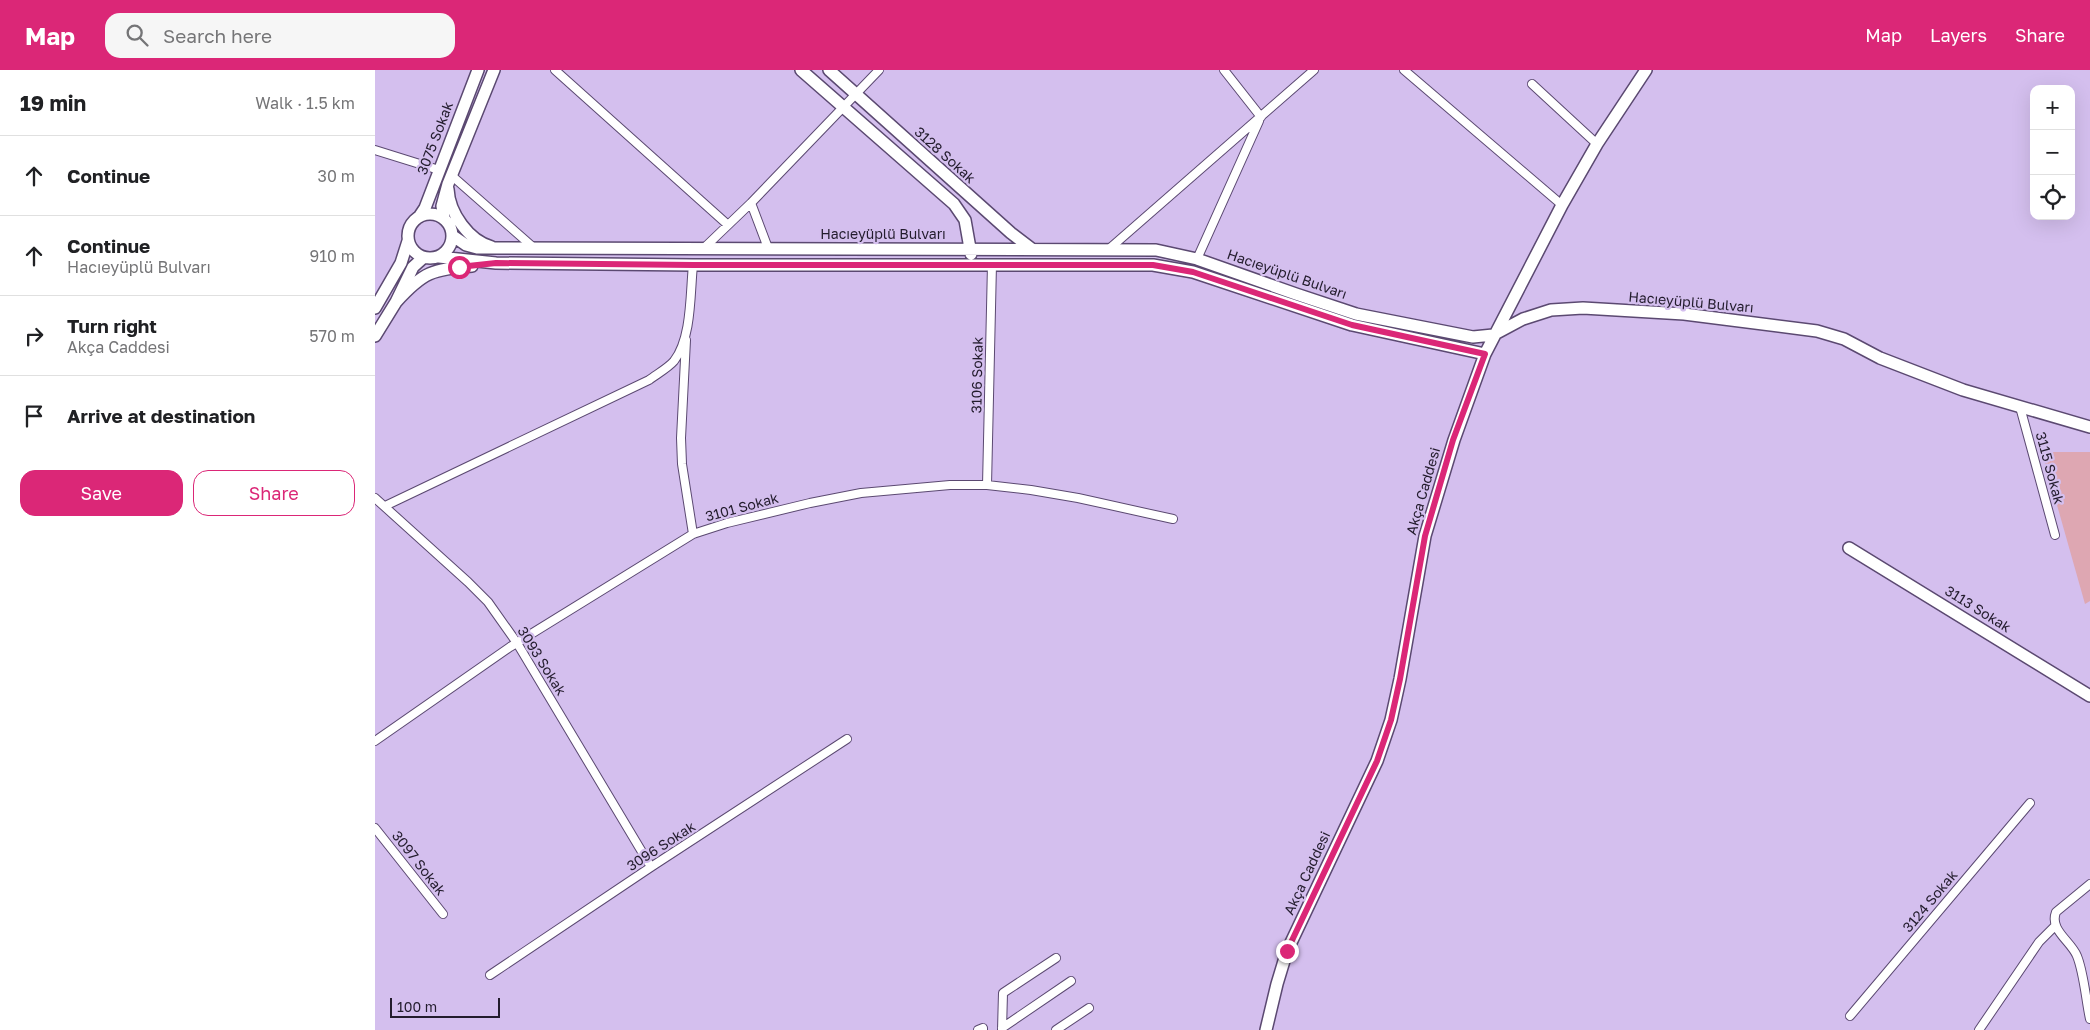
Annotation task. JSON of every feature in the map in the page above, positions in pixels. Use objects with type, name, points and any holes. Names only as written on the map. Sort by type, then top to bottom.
[{"type":"street","name":"3075 Sokak","points":[[419,217],[425,208],[477,70]]},
{"type":"street","name":"3075 Sokak","points":[[444,218],[443,203],[450,180],[494,70]]},
{"type":"street","points":[[555,70],[728,225]]},
{"type":"street","points":[[801,70],[961,211],[968,230],[971,264]]},
{"type":"street","name":"3128 Sokak","points":[[829,70],[1011,233],[1033,249]]},
{"type":"street","points":[[693,534],[682,455],[686,336],[693,265],[704,248],[751,203],[841,107],[879,70]]},
{"type":"street","points":[[1224,70],[1261,116]]},
{"type":"street","points":[[1109,250],[1314,70]]},
{"type":"street","points":[[1404,70],[1562,205]]},
{"type":"street","name":"Akça Caddesi","points":[[1266,1030],[1287,951],[1377,761],[1391,720],[1425,536],[1453,440],[1485,354],[1493,335],[1562,205],[1597,144],[1646,70]]},
{"type":"street","points":[[1533,84],[1597,144]]},
{"type":"street","points":[[1197,259],[1261,116]]},
{"type":"street","points":[[375,150],[439,170]]},
{"type":"street","points":[[450,180],[534,248]]},
{"type":"street","points":[[450,180],[450,202],[470,234],[484,244],[501,248]]},
{"type":"street","points":[[751,203],[769,248]]},
{"type":"street","points":[[375,308],[401,264],[410,227],[419,217],[431,214],[444,218],[452,229],[453,236],[450,248],[439,257],[423,258],[414,252],[408,241]]},
{"type":"street","name":"Hacıeyüplü Bulvarı","points":[[453,236],[461,243],[474,248],[1156,250],[1197,259],[1356,314],[1456,335],[1473,337],[1493,335],[1533,316],[1551,310],[1583,308],[1684,314],[1791,326],[1844,339],[1880,358],[1963,390],[2090,427]]},
{"type":"street","points":[[1033,249],[1033,265]]},
{"type":"street","name":"Hacıeyüplü Bulvarı","points":[[439,257],[496,263],[1168,266],[1193,272],[1352,325],[1485,354]]},
{"type":"street","points":[[397,302],[413,267],[423,258]]},
{"type":"street","points":[[375,336],[397,302],[411,286],[429,273],[440,269],[496,263]]},
{"type":"street","name":"3106 Sokak","points":[[987,485],[992,264]]},
{"type":"street","points":[[1352,325],[1356,314]]},
{"type":"street","points":[[385,506],[649,380],[674,361],[686,336]]},
{"type":"street","name":"3115 Sokak","points":[[2020,407],[2055,536]]},
{"type":"street","name":"3101 Sokak","points":[[375,741],[517,643],[693,534],[727,523],[768,512],[861,494],[914,487],[987,485],[1078,498],[1173,520]]},
{"type":"street","name":"3093 Sokak","points":[[375,498],[481,596],[517,643],[651,867]]},
{"type":"street","name":"3113 Sokak","points":[[1849,548],[2090,696]]},
{"type":"street","name":"3096 Sokak","points":[[490,976],[651,867],[847,739]]},
{"type":"street","name":"3124 Sokak","points":[[1850,1016],[2030,803]]},
{"type":"street","name":"3097 Sokak","points":[[375,828],[443,914]]},
{"type":"street","points":[[2090,884],[2055,912],[2054,918],[2055,926],[2077,956],[2090,1019]]},
{"type":"street","points":[[1979,1030],[2039,942],[2055,926]]},
{"type":"street","points":[[1002,1029],[1003,993],[1056,958]]},
{"type":"street","points":[[1002,1029],[1071,981]]},
{"type":"street","points":[[1056,1030],[1089,1008]]},
{"type":"shaded area","points":[[2042,452],[2090,452],[2090,601],[2085,604]]},
{"type":"route","points":[[459,267],[496,263],[1168,266],[1193,272],[1352,325],[1485,354],[1453,440],[1425,536],[1391,720],[1377,761],[1287,951]]}]
